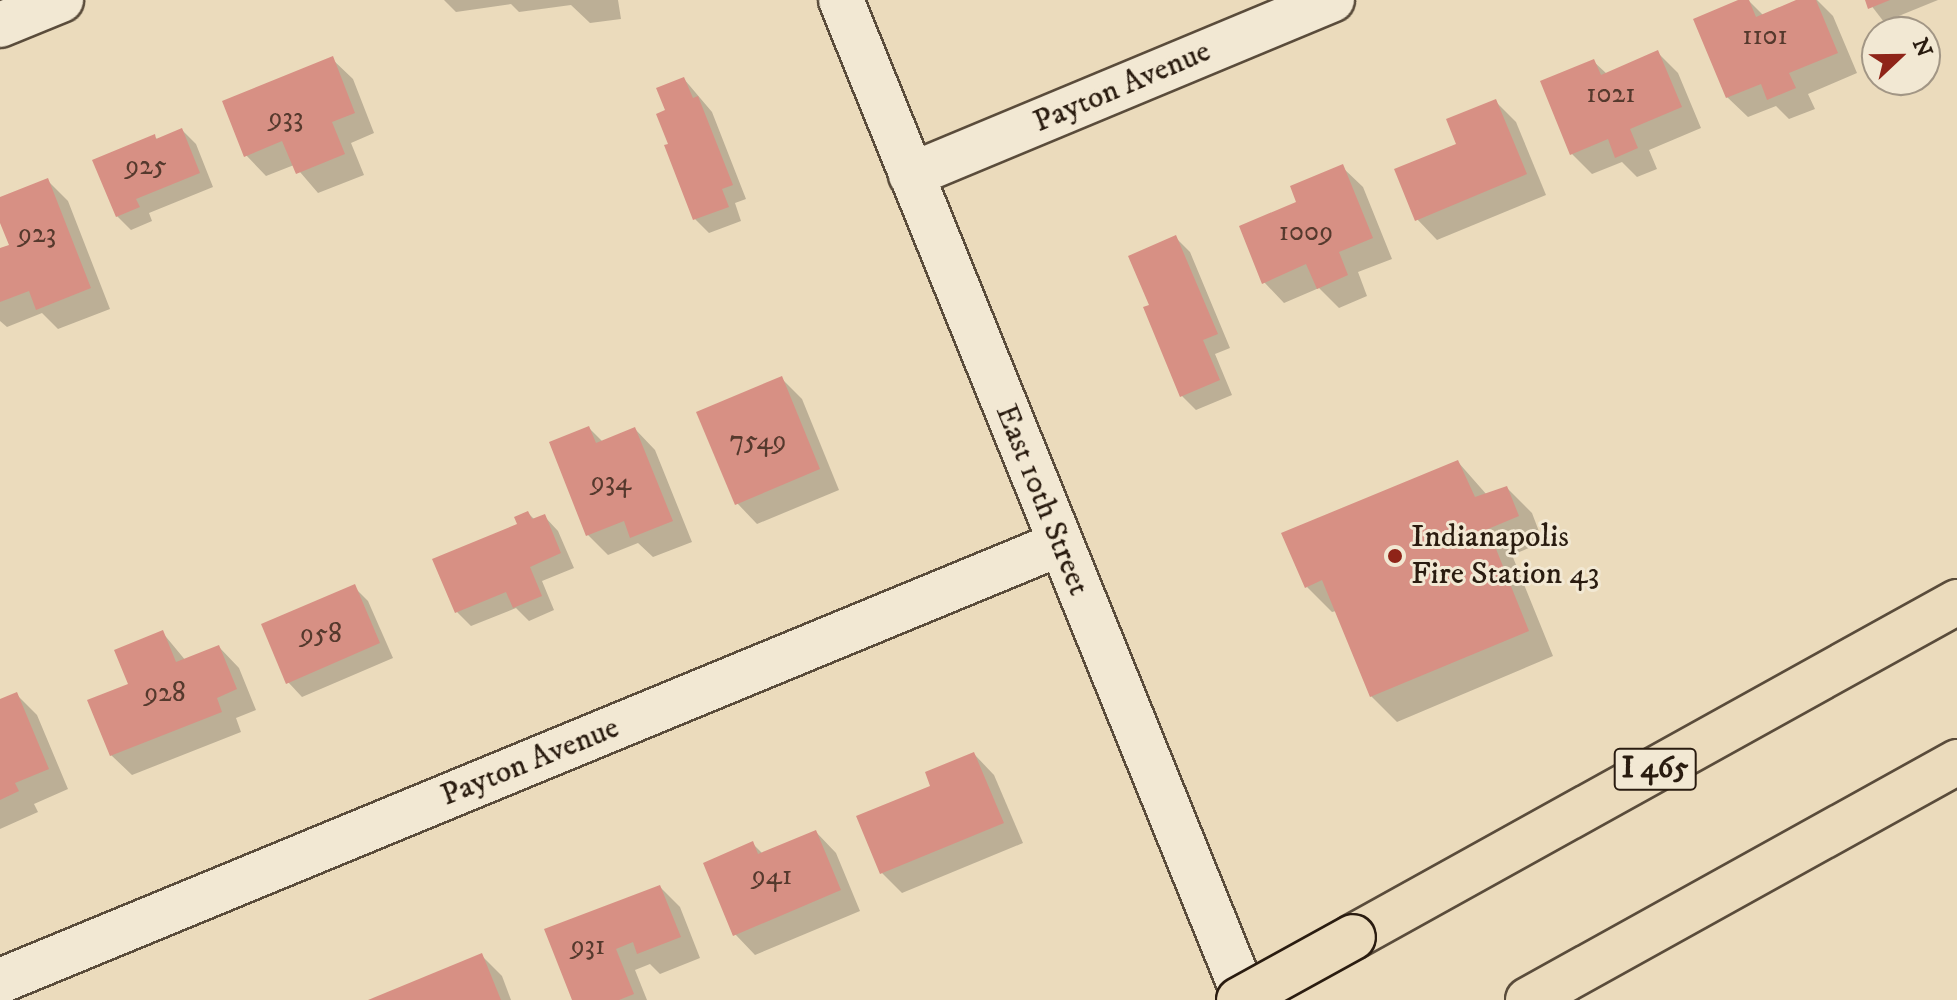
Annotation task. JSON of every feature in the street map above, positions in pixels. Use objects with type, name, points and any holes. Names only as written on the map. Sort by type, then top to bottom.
[{"type":"highway","name":"I 465","points":[[1239,1000],[1957,602]]},
{"type":"highway","points":[[1528,1000],[1957,762]]},
{"type":"street","points":[[0,25],[61,0]]},
{"type":"street","name":"East 10th Street","points":[[841,0],[1246,1000]]},
{"type":"street","name":"Payton Avenue","points":[[911,175],[1332,0]]},
{"type":"street","name":"Payton Avenue","points":[[0,981],[1059,544]]},
{"type":"building","points":[[1738,0],[1749,0],[1756,17],[1796,0],[1816,0],[1838,53],[1789,73],[1796,88],[1767,100],[1761,84],[1726,98],[1693,19]]},
{"type":"building","points":[[1865,0],[1890,0],[1868,9]]},
{"type":"building","points":[[1658,50],[1682,107],[1630,129],[1638,148],[1615,158],[1608,139],[1570,155],[1540,81],[1594,59],[1601,75]]},
{"type":"building","points":[[333,56],[355,113],[332,122],[345,154],[296,174],[282,141],[244,157],[222,101]]},
{"type":"building","points":[[684,77],[693,98],[698,96],[733,185],[722,189],[729,207],[693,220],[664,145],[668,144],[656,114],[665,110],[656,88]]},
{"type":"building","points":[[1496,99],[1527,174],[1415,221],[1394,169],[1456,144],[1446,119]]},
{"type":"building","points":[[182,128],[200,173],[136,199],[140,207],[116,217],[92,160],[155,134],[156,139]]},
{"type":"building","points":[[1343,164],[1373,238],[1339,252],[1348,275],[1317,289],[1306,264],[1262,284],[1239,226],[1296,202],[1290,186]]},
{"type":"building","points":[[48,178],[91,288],[36,310],[29,291],[0,302],[0,248],[9,245],[0,223],[0,197]]},
{"type":"building","points":[[1176,235],[1218,334],[1203,340],[1220,380],[1180,397],[1143,307],[1149,305],[1128,256]]},
{"type":"building","points":[[782,376],[820,469],[735,505],[696,412]]},
{"type":"building","points":[[589,426],[596,443],[635,427],[673,521],[630,538],[624,521],[586,536],[549,442]]},
{"type":"building","name":"Indianapolis Fire Station 43","points":[[1458,460],[1475,497],[1507,486],[1519,516],[1488,529],[1529,631],[1370,697],[1322,580],[1305,588],[1281,533]]},
{"type":"building","points":[[528,511],[532,519],[545,514],[561,553],[530,567],[542,596],[513,608],[506,592],[455,613],[432,559],[517,524],[514,517]]},
{"type":"building","points":[[355,584],[380,643],[286,684],[261,624]]},
{"type":"building","points":[[163,630],[176,662],[219,645],[237,689],[217,698],[222,712],[110,756],[87,700],[128,684],[114,650]]},
{"type":"building","points":[[17,692],[49,769],[15,783],[19,791],[0,800],[0,699]]},
{"type":"building","points":[[974,752],[1004,823],[880,874],[856,816],[930,786],[925,772]]},
{"type":"building","points":[[816,830],[841,890],[733,936],[703,863],[753,841],[758,854]]},
{"type":"building","points":[[660,885],[681,937],[637,954],[633,942],[616,949],[634,994],[619,1000],[572,1000],[544,929]]},
{"type":"building","points":[[482,953],[501,1000],[368,1000]]},
{"type":"place","name":"Indianapolis Fire Station 43","points":[[1395,556]]}]
